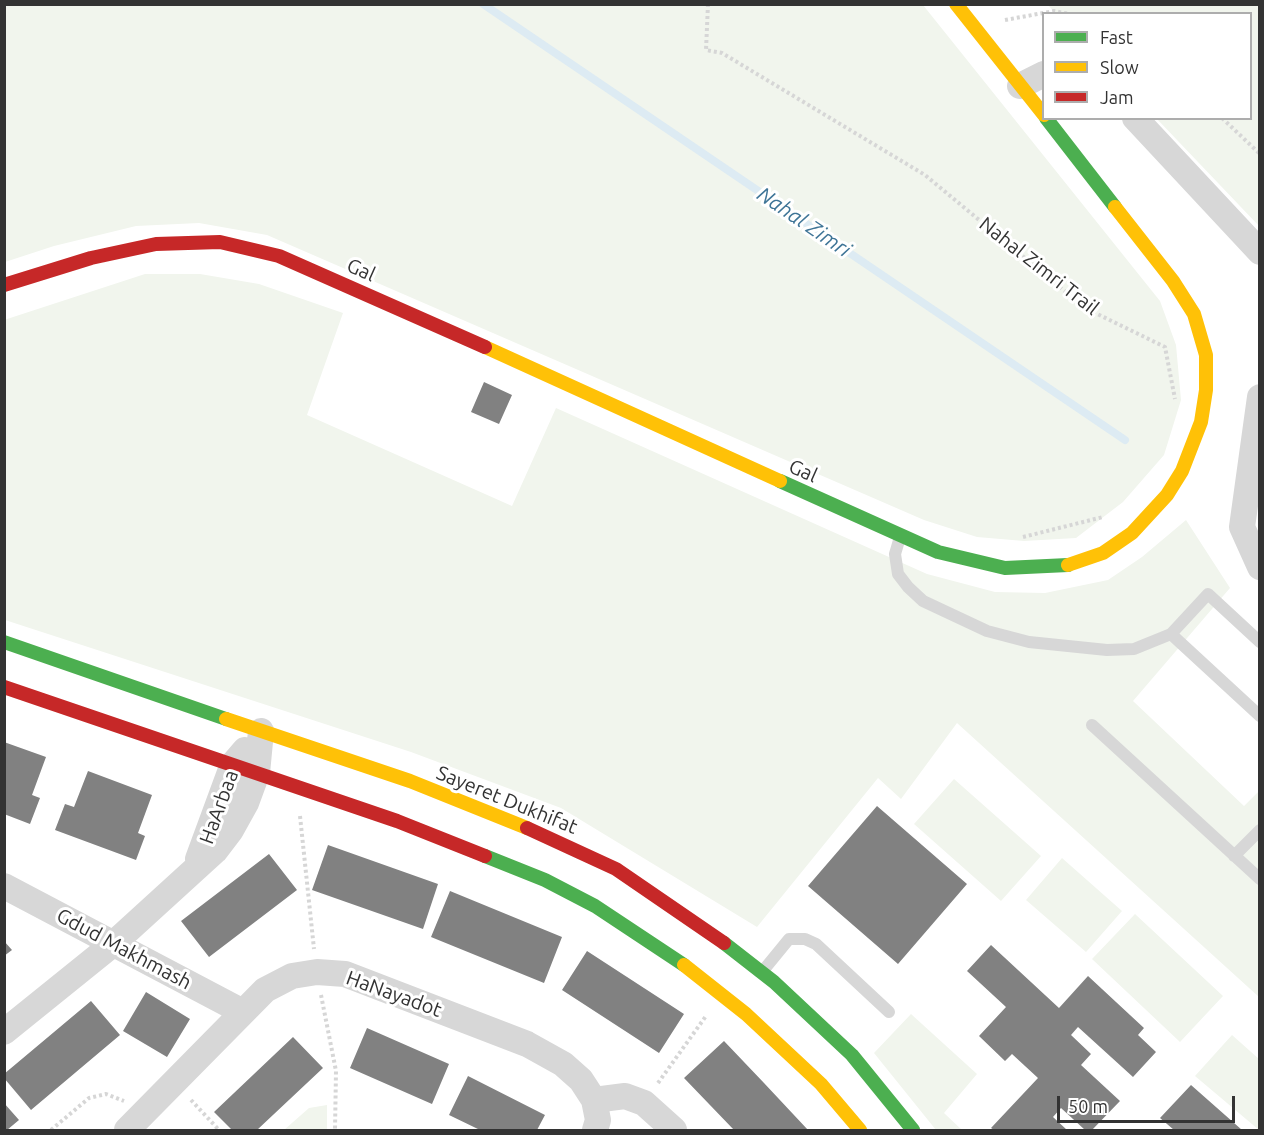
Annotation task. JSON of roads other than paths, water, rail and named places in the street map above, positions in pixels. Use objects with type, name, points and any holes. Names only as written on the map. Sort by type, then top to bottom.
[{"type":"main road","name":"Gal","points":[[956,4],[1042,113]]},
{"type":"main road","name":"Gal","points":[[4,285],[80,261],[156,244],[220,242],[279,256],[900,537],[977,563],[1005,568],[1066,566],[1103,553],[1146,520],[1167,495],[1194,445],[1201,422],[1206,355],[1194,314],[1173,280],[1047,120]]},
{"type":"main road","name":"Sayeret Dukhifat","points":[[4,642],[410,781],[562,842],[616,869],[662,897],[762,972],[852,1055],[913,1131]]},
{"type":"main road","points":[[4,687],[397,821],[544,880],[639,933],[722,994],[821,1084],[860,1131]]},
{"type":"street","points":[[1020,86],[1042,75]]},
{"type":"street","points":[[1137,120],[1260,252]]},
{"type":"street","points":[[1260,397],[1258,433],[1242,527],[1260,567]]},
{"type":"street","name":"HaArbaa","points":[[187,877],[204,848],[233,764],[261,731]]},
{"type":"street","name":"HaArbaa","points":[[4,1032],[113,944],[214,851],[231,830],[246,803],[257,773],[261,731]]},
{"type":"street","name":"Gdud Makhmash","points":[[4,886],[243,1012]]},
{"type":"street","name":"HaNayadot","points":[[127,1131],[265,990],[292,976],[316,972],[345,974],[527,1044],[563,1064],[581,1080],[594,1100]]},
{"type":"street","points":[[595,1131],[598,1120],[594,1100],[625,1096],[644,1103],[674,1131]]},
{"type":"lane","points":[[900,537],[895,554],[898,574],[908,587],[923,601],[987,631],[1029,642],[1107,650],[1134,649],[1171,634],[1208,594],[1260,642]]},
{"type":"lane","points":[[1171,634],[1260,716]]},
{"type":"lane","points":[[1092,725],[1260,879]]},
{"type":"lane","points":[[1234,856],[1260,830]]},
{"type":"lane","points":[[762,972],[789,939],[805,939],[816,944],[889,1012]]},
{"type":"waterway","name":"Nahal Zimri","points":[[483,4],[1125,440]]}]
